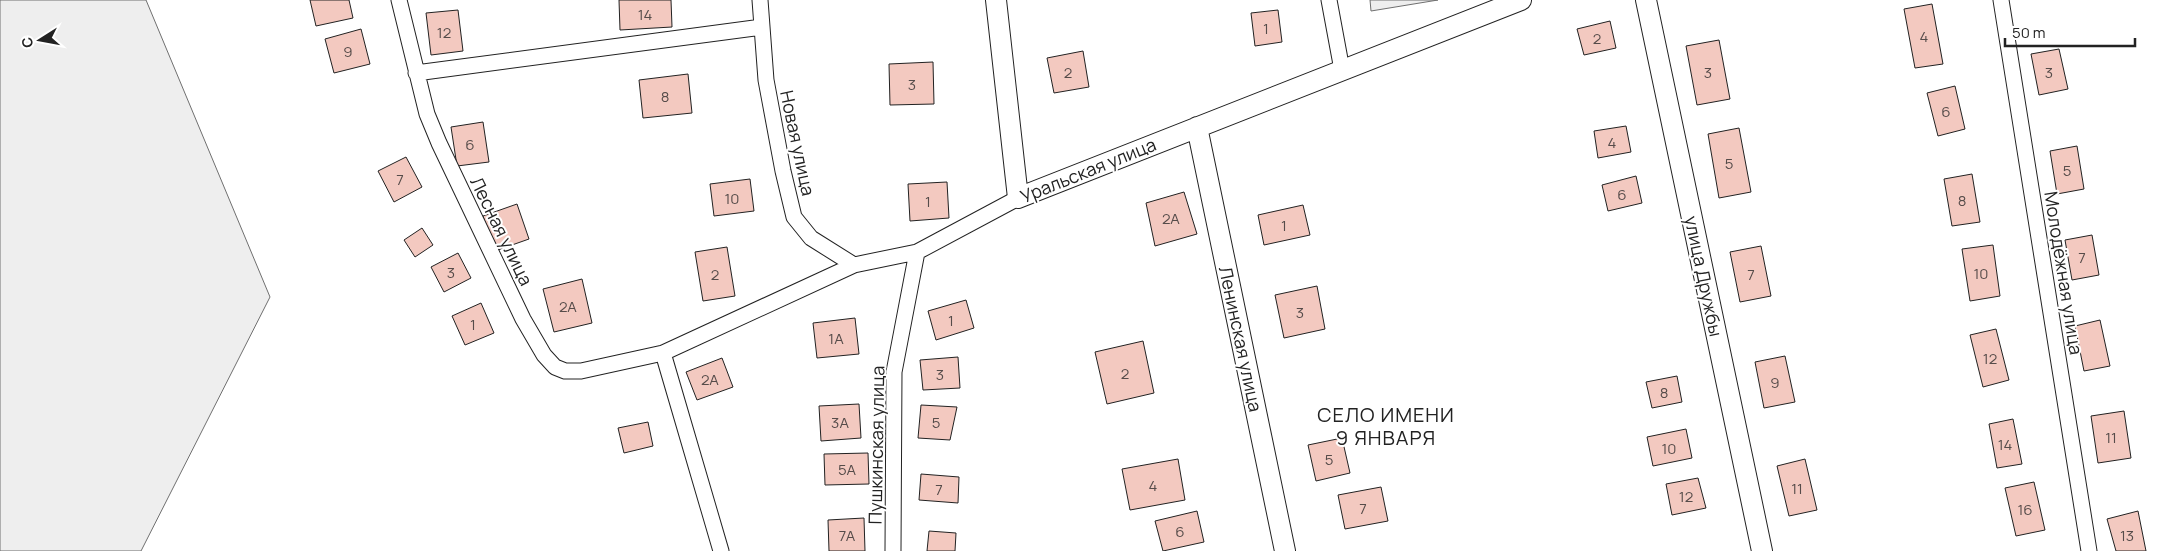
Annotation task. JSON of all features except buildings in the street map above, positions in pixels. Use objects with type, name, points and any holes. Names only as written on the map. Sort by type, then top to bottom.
[{"type":"street","name":"Лесная улица","points":[[399,0],[427,114],[439,144],[523,319],[544,355],[555,367],[581,371],[663,353]]},
{"type":"street","name":"Новая улица","points":[[760,0],[766,80],[783,171],[794,217],[811,238],[854,265]]},
{"type":"street","points":[[996,0],[1018,198]]},
{"type":"street","points":[[1329,0],[1342,70]]},
{"type":"street","name":"Уральская улица","points":[[663,353],[854,265],[917,252],[1018,198],[1520,0]]},
{"type":"street","name":"улица Дружбы","points":[[1646,0],[1762,551]]},
{"type":"street","name":"Молодёжная улица","points":[[2001,0],[2089,551]]},
{"type":"street","points":[[416,73],[762,26]]},
{"type":"street","name":"Ленинская улица","points":[[1197,127],[1285,551]]},
{"type":"street","name":"Пушкинская улица","points":[[893,551],[894,372],[917,252]]},
{"type":"street","points":[[663,353],[721,551]]},
{"type":"shaded area","points":[[0,0],[146,0],[270,297],[141,551],[0,551]]},
{"type":"shaded area","points":[[1370,0],[1438,0],[1371,11]]},
{"type":"district","name":"СЕЛО ИМЕНИ 9 ЯНВАРЯ","points":[[1386,426]]}]
